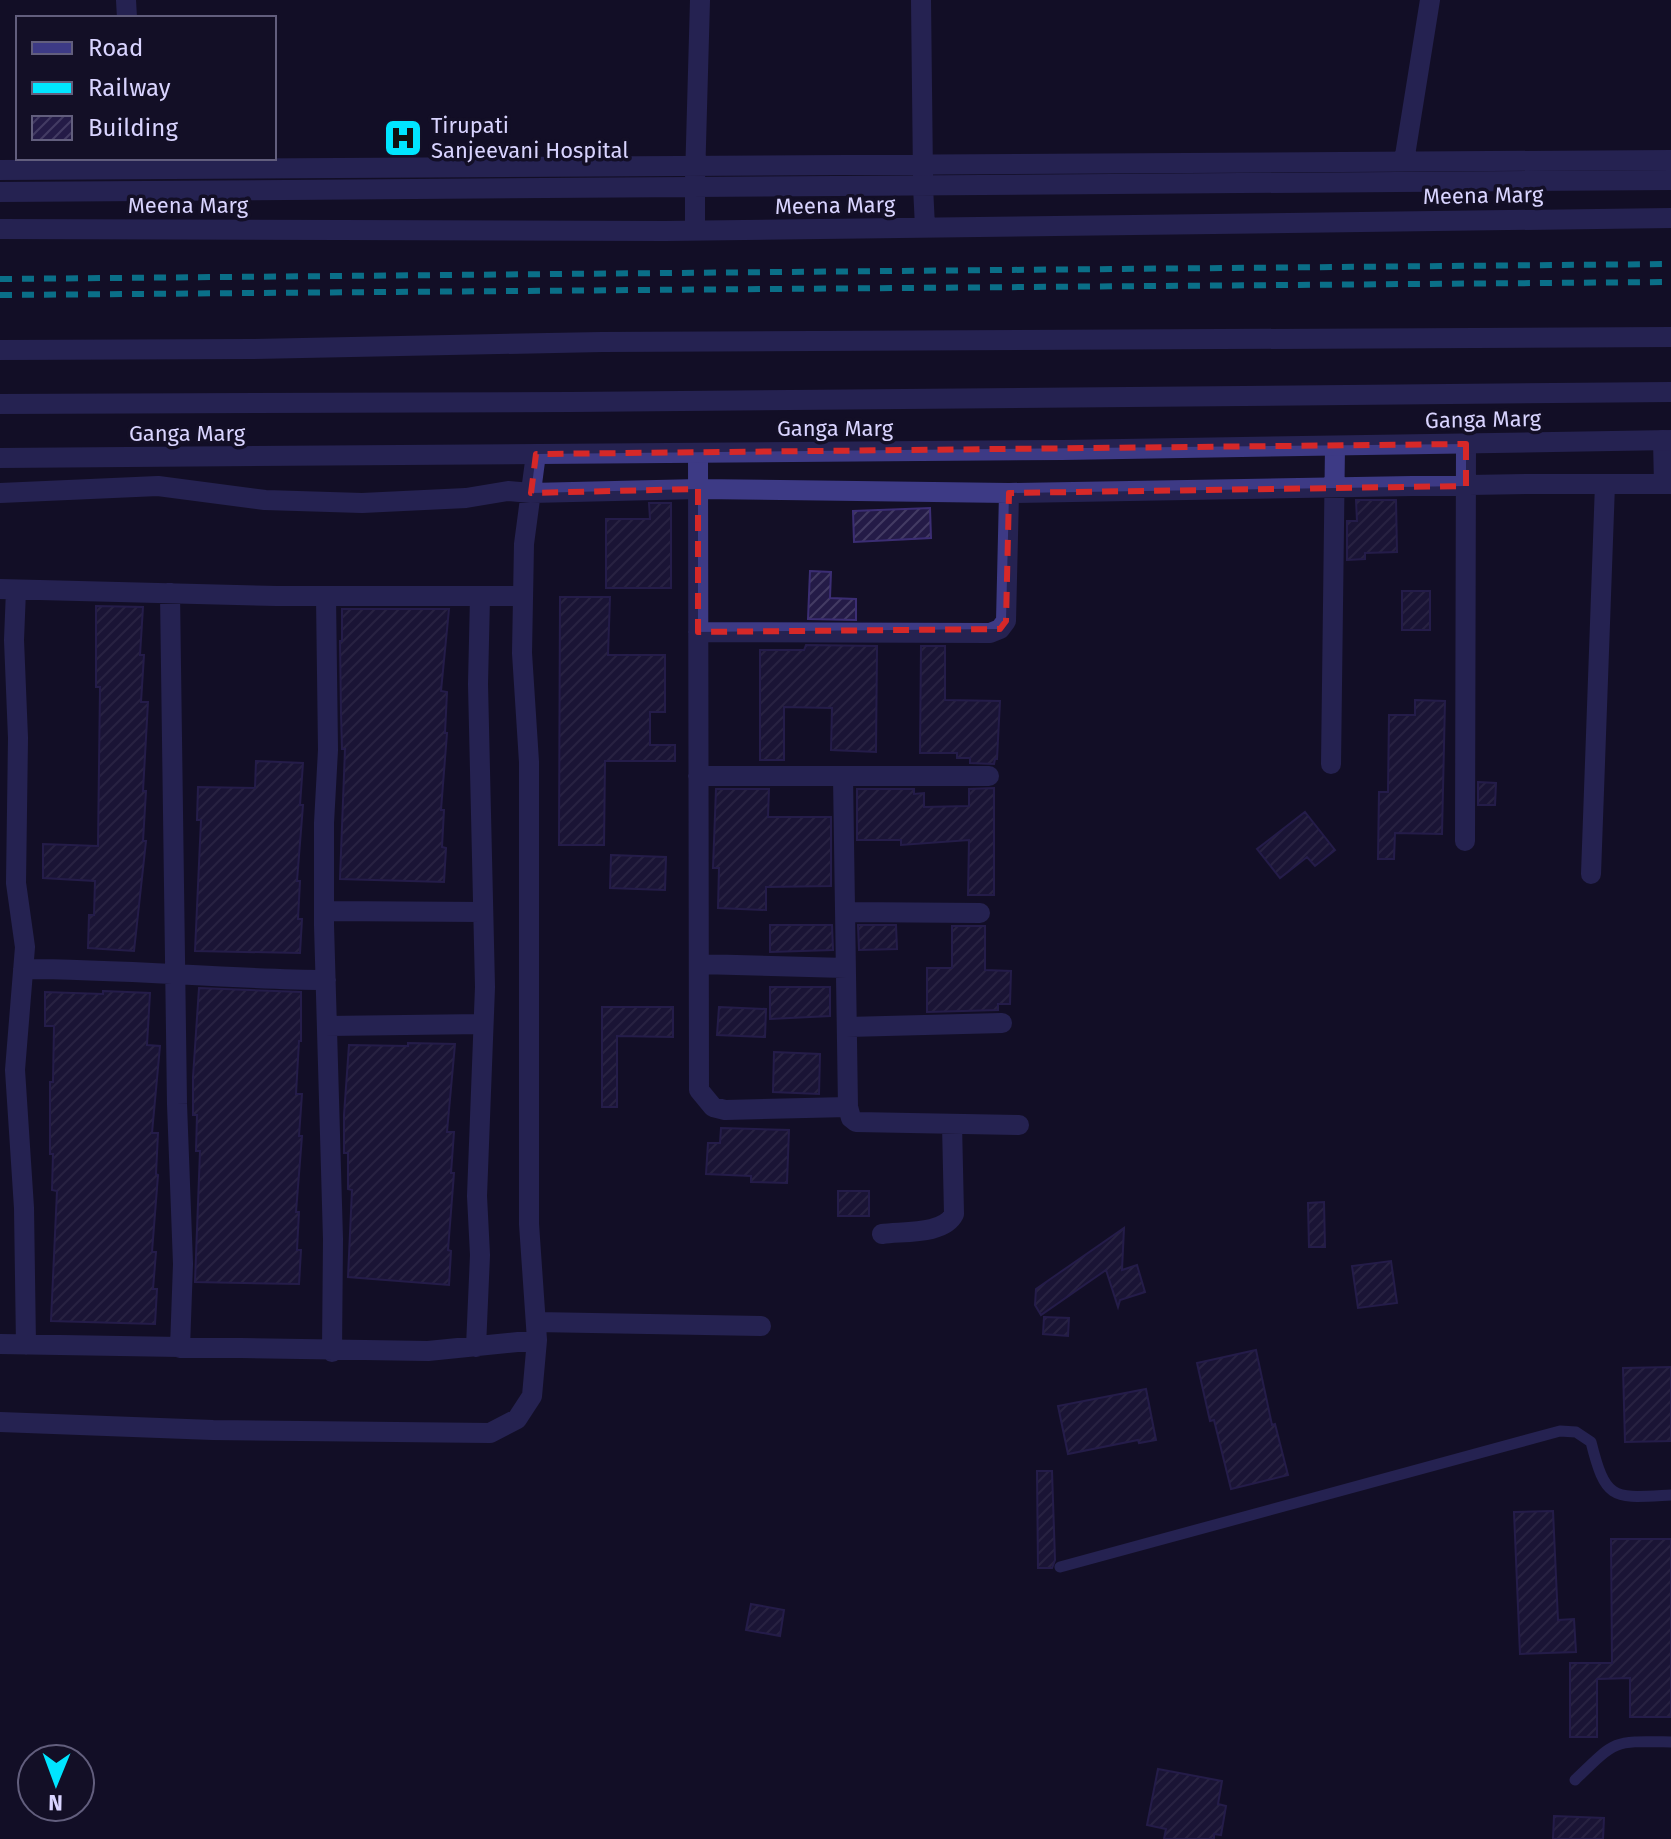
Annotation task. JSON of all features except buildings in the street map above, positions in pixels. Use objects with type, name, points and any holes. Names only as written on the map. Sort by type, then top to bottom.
[{"type":"street","points":[[695,230],[700,0]]},
{"type":"street","points":[[921,0],[925,227]]},
{"type":"street","points":[[1430,0],[1402,172],[1671,160]]},
{"type":"street","points":[[0,170],[132,163],[695,177]]},
{"type":"street","points":[[132,163],[133,229]]},
{"type":"street","name":"Meena Marg","points":[[0,192],[695,177],[1402,172],[1671,180]]},
{"type":"street","name":"Meena Marg","points":[[0,229],[695,230],[1671,218]]},
{"type":"street","points":[[0,350],[602,342],[1671,337]]},
{"type":"street","name":"Ganga Marg","points":[[0,404],[1671,392]]},
{"type":"street","points":[[0,493],[158,486],[265,500],[362,503],[466,498],[508,491],[698,489],[1009,493],[1667,484],[1667,440]]},
{"type":"street","name":"Ganga Marg","points":[[0,458],[698,453],[1667,440]]},
{"type":"street","points":[[1465,841],[1466,444]]},
{"type":"street","points":[[1331,764],[1335,446]]},
{"type":"street","points":[[698,453],[699,1090],[713,1107],[725,1110],[848,1107]]},
{"type":"street","points":[[0,1422],[213,1430],[490,1433],[517,1419],[532,1396],[537,1331],[529,1224],[529,762],[522,653],[524,544],[536,454]]},
{"type":"street","points":[[1591,874],[1605,484]]},
{"type":"street","points":[[698,632],[990,633],[1000,629],[1006,621],[1009,493]]},
{"type":"street","points":[[26,1345],[24,1208],[10,1149],[25,947],[16,883],[18,738],[14,640],[8,589],[326,596],[523,596]]},
{"type":"street","points":[[170,593],[177,1104],[183,1264],[180,1348]]},
{"type":"street","points":[[326,596],[328,750],[324,911],[333,1239],[332,1352]]},
{"type":"street","points":[[476,1347],[483,1024],[478,684],[480,597]]},
{"type":"street","points":[[698,776],[989,776]]},
{"type":"street","points":[[843,776],[848,1107],[851,1118],[856,1122],[1019,1125]]},
{"type":"street","points":[[324,911],[483,912]]},
{"type":"street","points":[[845,912],[980,913]]},
{"type":"street","points":[[699,964],[846,968]]},
{"type":"street","points":[[23,969],[326,980]]},
{"type":"street","points":[[847,1027],[1002,1023]]},
{"type":"street","points":[[327,1026],[483,1024]]},
{"type":"street","points":[[882,1234],[941,1227],[950,1222],[954,1214],[952,1124]]},
{"type":"street","points":[[0,1344],[332,1352],[428,1351],[476,1347],[537,1331],[761,1326]]},
{"type":"lane","points":[[1060,1567],[1560,1431],[1576,1432],[1591,1442],[1600,1475],[1608,1488],[1625,1498],[1671,1495]]},
{"type":"lane","points":[[1575,1780],[1608,1747],[1618,1743],[1671,1742]]},
{"type":"highlighted area","points":[[1466,444],[1466,486],[1009,493],[1006,621],[1000,629],[698,632],[698,489],[531,493],[536,454]]},
{"type":"railway","points":[[0,279],[1671,264]]},
{"type":"railway","points":[[0,295],[1671,282]]},
{"type":"place","name":"Tirupati Sanjeevani Hospital","points":[[403,138]]}]
